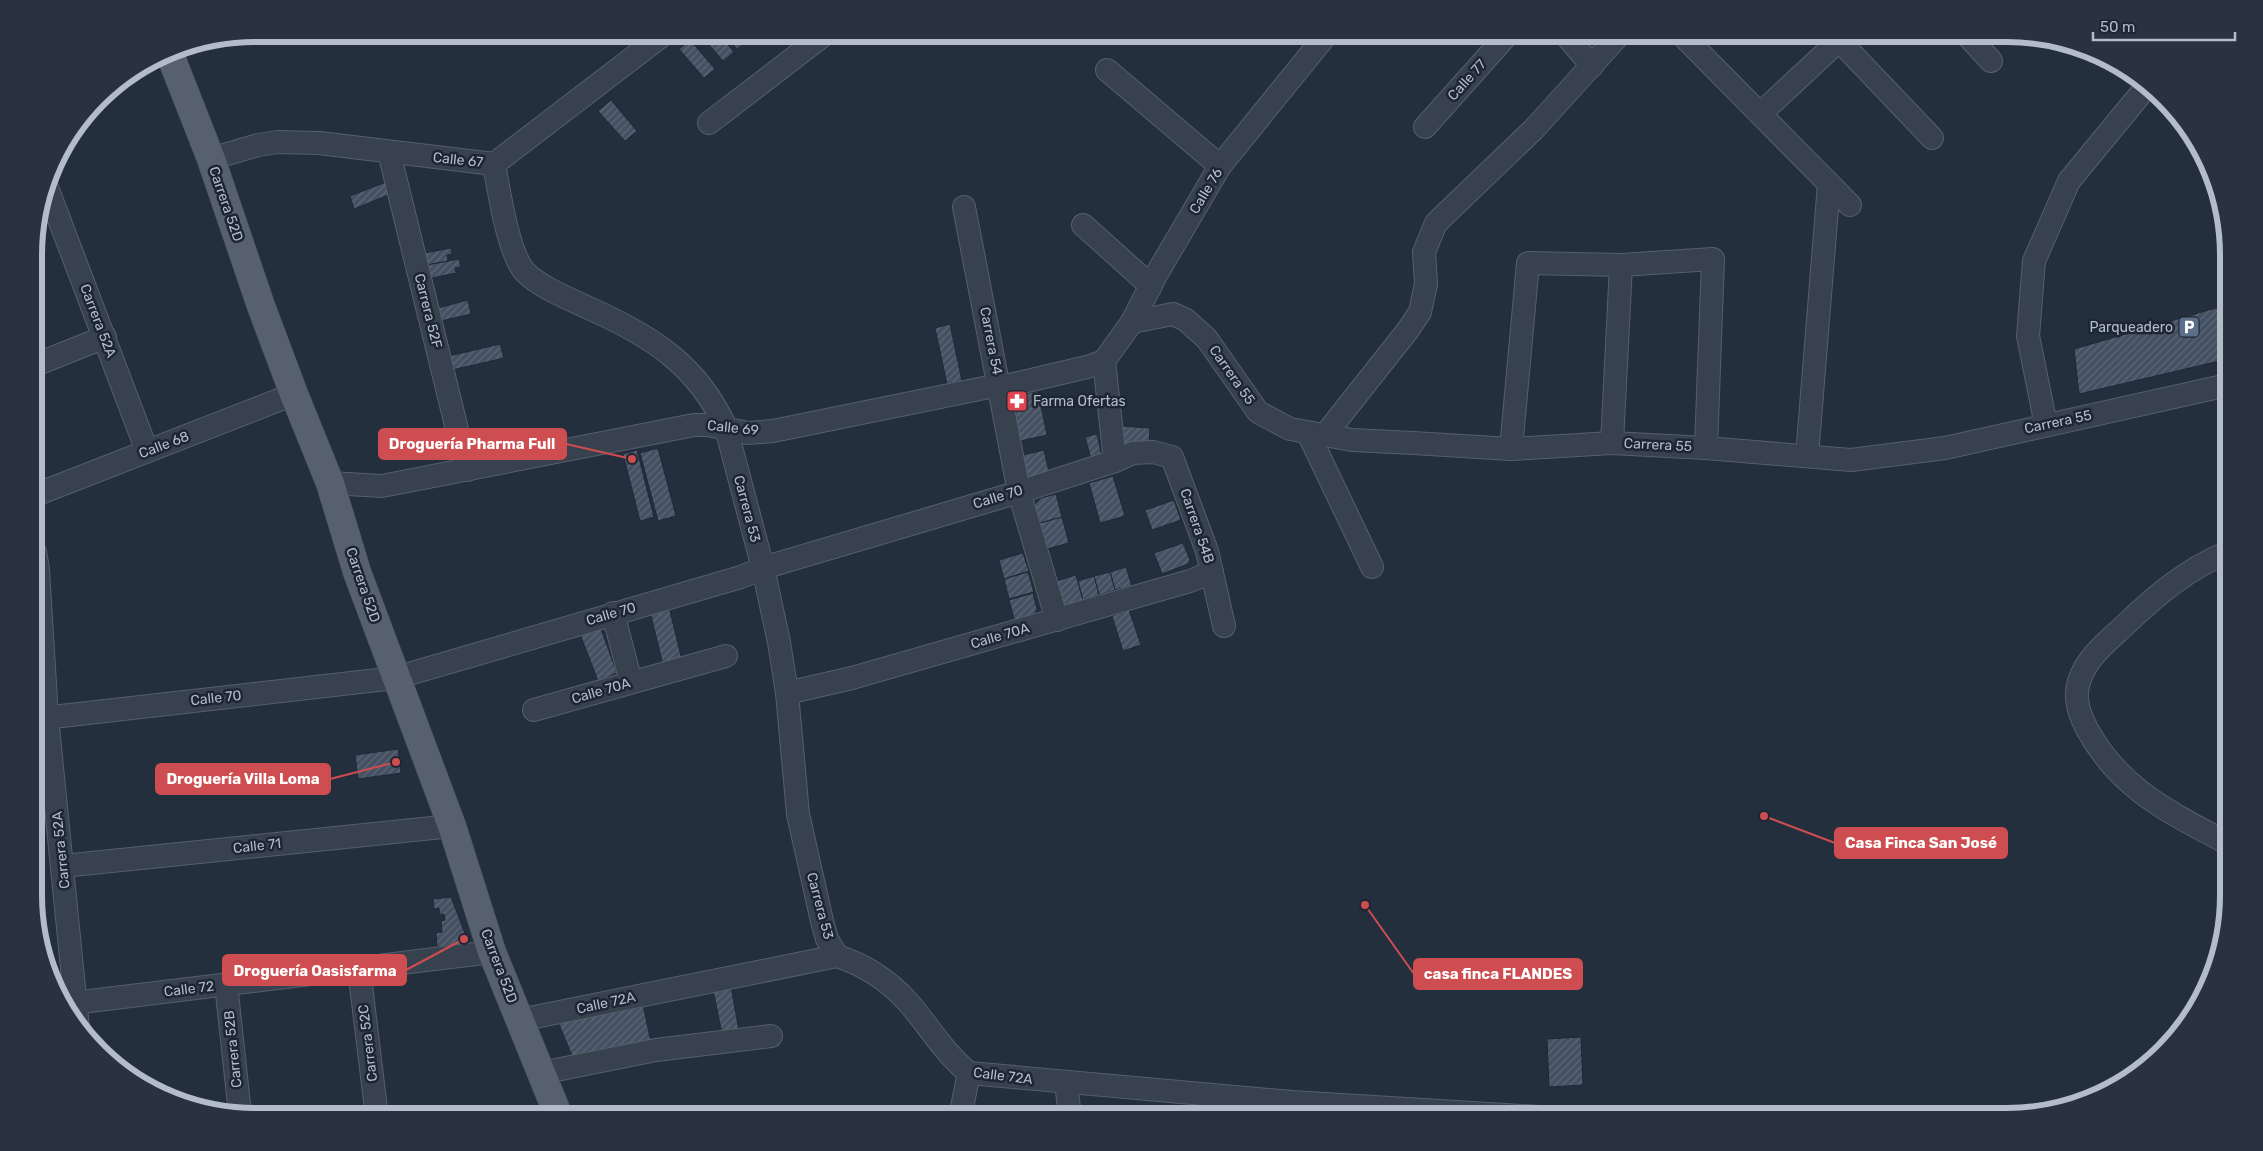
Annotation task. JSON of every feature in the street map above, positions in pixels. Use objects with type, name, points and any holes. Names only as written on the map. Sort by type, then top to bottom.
[{"type":"main road","name":"Carrera 52D","points":[[172,60],[211,159],[261,306],[330,483],[357,572],[395,678],[452,826],[492,952],[555,1108]]},
{"type":"street","name":"Calle 67","points":[[211,159],[258,145],[278,142],[319,143],[494,164],[654,42]]},
{"type":"street","points":[[709,123],[815,42]]},
{"type":"street","name":"Calle 76","points":[[1104,361],[1132,322],[1220,166],[1321,42]]},
{"type":"street","name":"Calle 77","points":[[1425,127],[1501,42]]},
{"type":"street","points":[[1572,42],[1592,66]]},
{"type":"street","points":[[1372,567],[1317,434],[1408,330],[1420,312],[1426,284],[1424,252],[1436,223],[1534,129],[1613,42]]},
{"type":"street","points":[[1689,42],[1850,206]]},
{"type":"street","points":[[1760,114],[1834,42]]},
{"type":"street","points":[[1845,42],[1932,138]]},
{"type":"street","points":[[1973,42],[1991,61]]},
{"type":"street","points":[[1107,70],[1220,166]]},
{"type":"street","points":[[2046,425],[2028,336],[2034,261],[2069,181],[2143,91]]},
{"type":"street","name":"Carrera 52F","points":[[389,152],[467,470]]},
{"type":"street","name":"Carrera 53","points":[[494,164],[512,246],[526,272],[557,293],[632,327],[683,365],[702,385],[716,407],[726,428],[763,568],[787,693],[798,814],[822,921],[827,939],[837,956]]},
{"type":"street","points":[[1808,456],[1829,184]]},
{"type":"street","name":"Carrera 52A","points":[[51,198],[147,451]]},
{"type":"street","name":"Carrera 54","points":[[964,207],[1019,492],[1057,620]]},
{"type":"street","points":[[1083,225],[1152,286]]},
{"type":"street","points":[[1511,449],[1528,263],[1621,265],[1712,259],[1706,448]]},
{"type":"street","points":[[1612,443],[1621,265]]},
{"type":"street","name":"Carrera 55","points":[[1132,322],[1173,314],[1186,320],[1207,340],[1258,412],[1290,429],[1352,440],[1511,449],[1612,443],[1706,448],[1851,460],[1945,448],[2220,387]]},
{"type":"street","points":[[42,362],[105,337]]},
{"type":"street","points":[[1104,361],[1115,461]]},
{"type":"street","name":"Calle 69","points":[[330,483],[382,486],[678,426],[707,425],[748,433],[773,431],[999,385],[1010,385],[1087,367],[1104,361]]},
{"type":"street","name":"Calle 68","points":[[42,491],[294,394]]},
{"type":"street","name":"Calle 70","points":[[42,718],[395,678],[740,577],[763,568],[1019,492],[1115,461],[1133,453],[1153,452],[1172,457]]},
{"type":"street","name":"Carrera 54B","points":[[1172,457],[1208,551],[1224,626]]},
{"type":"street","points":[[2220,556],[2194,568],[2170,585],[2148,603],[2096,653],[2084,668],[2076,705],[2093,740],[2110,764],[2131,786],[2163,809],[2220,839]]},
{"type":"street","name":"Calle 70A","points":[[787,693],[852,678],[1057,620],[1190,581],[1212,572]]},
{"type":"street","points":[[613,613],[631,682]]},
{"type":"street","name":"Calle 70A","points":[[534,710],[726,656]]},
{"type":"street","name":"Carrera 52A","points":[[42,725],[63,866],[70,1000]]},
{"type":"street","name":"Calle 71","points":[[63,866],[452,826]]},
{"type":"street","name":"Calle 72","points":[[72,1004],[492,952]]},
{"type":"street","name":"Calle 72A","points":[[520,1020],[837,956],[854,961],[874,972],[907,1002],[940,1046],[969,1073],[1066,1082],[1278,1108]]},
{"type":"street","name":"Carrera 52C","points":[[359,969],[376,1108]]},
{"type":"street","name":"Carrera 52B","points":[[226,984],[239,1108]]},
{"type":"street","points":[[541,1073],[656,1050],[771,1036]]},
{"type":"street","points":[[962,1108],[969,1073]]},
{"type":"street","points":[[1066,1082],[1069,1108]]},
{"type":"building","points":[[688,42],[692,42],[715,69],[704,78],[679,49]]},
{"type":"building","points":[[707,42],[726,42],[734,52],[723,61]]},
{"type":"building","points":[[731,42],[746,42],[737,49]]},
{"type":"building","points":[[611,100],[637,131],[625,141],[598,111]]},
{"type":"building","points":[[389,181],[393,193],[354,209],[350,196]]},
{"type":"building","points":[[451,248],[452,254],[447,255],[448,261],[427,265],[425,253]]},
{"type":"building","points":[[459,259],[461,267],[455,268],[456,273],[427,279],[427,265]]},
{"type":"building","points":[[468,300],[471,314],[441,321],[438,308]]},
{"type":"building","name":"Parqueadero","points":[[2220,307],[2220,361],[2079,394],[2074,349]]},
{"type":"building","points":[[950,324],[962,381],[947,384],[935,328]]},
{"type":"building","points":[[500,344],[504,358],[452,370],[449,356]]},
{"type":"building","points":[[1038,391],[1047,435],[1020,441],[1011,397]]},
{"type":"building","points":[[1121,426],[1150,428],[1149,443],[1122,446]]},
{"type":"building","points":[[1097,434],[1101,452],[1099,457],[1091,459],[1085,437]]},
{"type":"building","points":[[658,448],[676,516],[658,521],[640,453]]},
{"type":"building","points":[[637,450],[654,517],[640,521],[623,454]]},
{"type":"building","points":[[1044,450],[1049,472],[1029,477],[1023,474],[1019,456]]},
{"type":"building","points":[[1113,476],[1125,516],[1100,523],[1089,483]]},
{"type":"building","points":[[1056,494],[1062,517],[1040,523],[1034,505],[1041,498]]},
{"type":"building","points":[[1174,500],[1181,520],[1152,530],[1145,510]]},
{"type":"building","points":[[1062,517],[1069,543],[1047,549],[1040,523]]},
{"type":"building","points":[[1183,543],[1190,560],[1188,564],[1162,574],[1154,553]]},
{"type":"building","points":[[1023,553],[1029,571],[1004,579],[999,560]]},
{"type":"building","points":[[1126,567],[1132,586],[1115,590],[1110,572]]},
{"type":"building","points":[[1028,572],[1034,592],[1009,599],[1004,579]]},
{"type":"building","points":[[1110,572],[1115,590],[1099,595],[1094,576]]},
{"type":"building","points":[[1076,575],[1083,600],[1061,607],[1050,583]]},
{"type":"building","points":[[1094,576],[1099,595],[1083,600],[1078,581]]},
{"type":"building","points":[[1033,593],[1037,609],[1034,616],[1015,622],[1009,600]]},
{"type":"building","points":[[669,607],[682,660],[663,665],[650,612]]},
{"type":"building","points":[[1129,610],[1141,645],[1123,651],[1112,616]]},
{"type":"building","points":[[600,626],[617,673],[598,681],[580,634]]},
{"type":"building","points":[[398,749],[401,773],[358,779],[355,755]]},
{"type":"building","points":[[451,897],[469,944],[437,947],[436,933],[442,932],[441,921],[445,920],[444,914],[440,915],[439,908],[434,909],[433,899]]},
{"type":"building","points":[[731,986],[740,1036],[723,1039],[713,990]]},
{"type":"building","points":[[643,1004],[652,1047],[575,1063],[558,1022]]},
{"type":"building","points":[[1581,1037],[1583,1085],[1549,1087],[1547,1039]]},
{"type":"place","name":"Parqueadero","points":[[2189,327]]},
{"type":"place","name":"Farma Ofertas","points":[[1017,401]]},
{"type":"place","name":"Droguería Pharma Full","points":[[632,459]]},
{"type":"place","name":"Droguería Villa Loma","points":[[396,762]]},
{"type":"place","name":"Casa Finca San José","points":[[1764,816]]},
{"type":"place","name":"casa finca FLANDES","points":[[1365,905]]},
{"type":"place","name":"Droguería Oasisfarma","points":[[464,939]]}]
